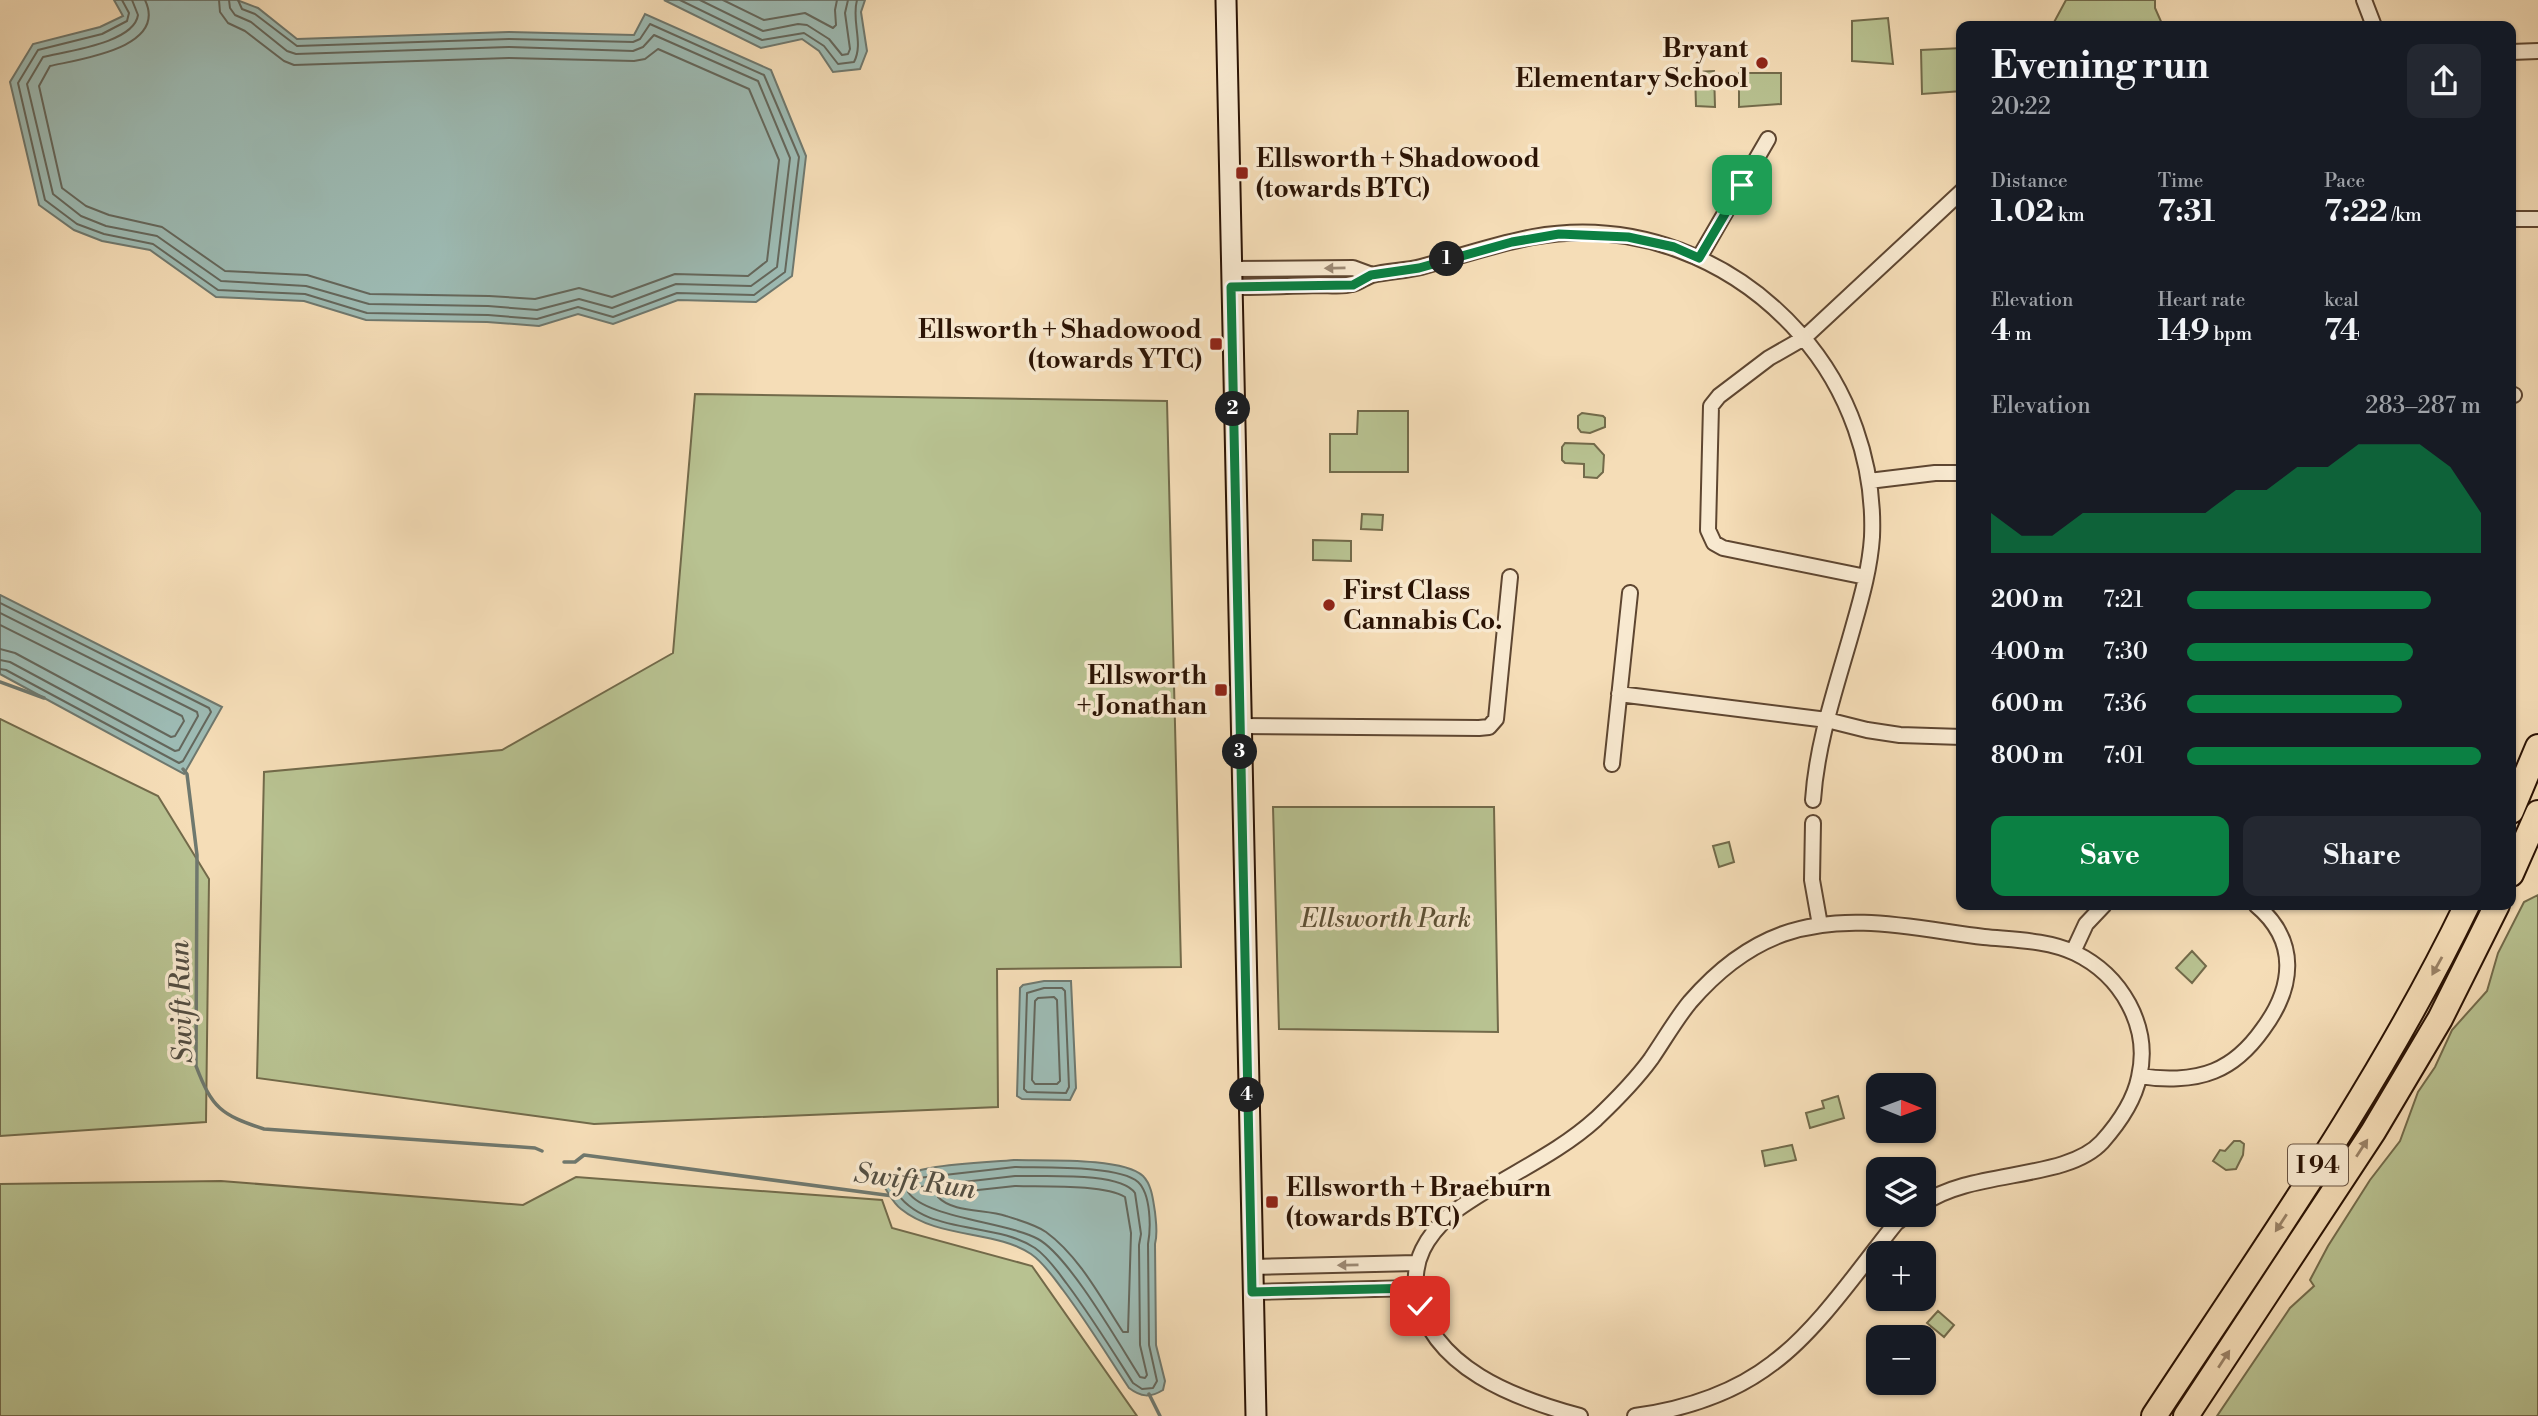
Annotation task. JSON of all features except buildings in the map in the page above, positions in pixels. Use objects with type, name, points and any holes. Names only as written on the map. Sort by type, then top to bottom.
[{"type":"highway","points":[[2516,799],[2538,747]]},
{"type":"highway","points":[[2516,863],[2538,813]]},
{"type":"highway","name":"I 94","points":[[2154,1416],[2369,1088],[2464,910]]},
{"type":"highway","name":"I 94","points":[[2186,1416],[2373,1132],[2440,1019],[2494,910]]},
{"type":"main road","points":[[1226,0],[1256,1416]]},
{"type":"street","points":[[2364,0],[2372,21]]},
{"type":"street","points":[[2516,52],[2538,51]]},
{"type":"street","points":[[1699,258],[1768,139]]},
{"type":"street","points":[[1866,577],[1723,548],[1714,543],[1709,537],[1708,517],[1711,406],[1719,396],[1769,358],[1804,338],[1956,197]]},
{"type":"street","points":[[2516,219],[2538,219]]},
{"type":"street","points":[[1231,278],[1353,285],[1371,275],[1419,268],[1512,242],[1559,234],[1628,237],[1674,247],[1699,258],[1751,287],[1788,320],[1804,338],[1831,378],[1849,412],[1869,481],[1872,540],[1866,577],[1818,754],[1813,800]]},
{"type":"street","points":[[1869,481],[1956,473]]},
{"type":"street","points":[[1240,726],[1489,727],[1496,719],[1510,577]]},
{"type":"street","points":[[1612,764],[1630,593]]},
{"type":"street","points":[[1619,694],[1828,720],[1900,735],[1956,737]]},
{"type":"street","points":[[1812,823],[1812,880],[1820,925]]},
{"type":"street","points":[[2073,952],[2086,924],[2099,910]]},
{"type":"street","points":[[2140,1076],[2165,1079],[2191,1077],[2215,1071],[2254,1042],[2268,1023],[2281,1000],[2287,982],[2287,959],[2276,925],[2261,910]]},
{"type":"street","points":[[1580,1416],[1521,1397],[1480,1376],[1443,1347],[1428,1328],[1420,1306],[1416,1288],[1416,1263],[1424,1244],[1451,1214],[1566,1142],[1611,1105],[1636,1079],[1689,1003],[1716,975],[1751,949],[1769,940],[1820,925],[1847,922],[1893,925],[2039,943],[2073,952],[2096,965],[2114,981],[2128,1001],[2139,1037],[2140,1076],[2133,1096],[2117,1124],[2091,1152],[2054,1166],[1957,1187],[1936,1198]]},
{"type":"street","points":[[1635,1416],[1687,1406],[1710,1398],[1730,1390],[1774,1363],[1802,1337],[1893,1227]]},
{"type":"street","points":[[1252,1267],[1416,1263]]},
{"type":"street","points":[[1252,1292],[1416,1288]]},
{"type":"green space","points":[[2066,0],[2155,0],[2155,8],[2161,21],[2055,21]]},
{"type":"green space","points":[[1888,18],[1893,64],[1852,61],[1852,21]]},
{"type":"green space","points":[[1956,48],[1956,91],[1922,94],[1921,50]]},
{"type":"green space","points":[[1714,71],[1715,107],[1696,106],[1695,72]]},
{"type":"green space","points":[[1739,73],[1781,73],[1781,104],[1739,107]]},
{"type":"green space","points":[[695,394],[1167,401],[1181,967],[997,969],[998,1107],[594,1124],[257,1078],[264,772],[502,750],[673,653]]},
{"type":"green space","points":[[1358,411],[1408,411],[1408,472],[1330,472],[1330,434],[1357,434]]},
{"type":"green space","points":[[1582,413],[1603,416],[1605,427],[1590,433],[1581,432],[1578,428],[1578,416]]},
{"type":"green space","points":[[1565,443],[1594,444],[1604,455],[1603,472],[1597,478],[1584,477],[1584,464],[1565,463],[1562,460],[1562,447]]},
{"type":"green space","points":[[1362,514],[1383,515],[1382,530],[1361,529]]},
{"type":"green space","points":[[1313,540],[1351,541],[1351,561],[1313,560]]},
{"type":"green space","points":[[0,719],[158,796],[209,879],[206,1122],[0,1136]]},
{"type":"green space","name":"Ellsworth Park","points":[[1273,807],[1494,807],[1498,1032],[1279,1029]]},
{"type":"green space","points":[[1729,842],[1734,862],[1719,867],[1713,846]]},
{"type":"green space","points":[[2538,895],[2538,1416],[2217,1416],[2290,1308],[2314,1286],[2310,1280],[2328,1246],[2370,1180],[2400,1141],[2418,1092],[2435,1067],[2452,1030],[2487,991],[2498,953],[2524,902]]},
{"type":"green space","points":[[2192,951],[2206,966],[2192,983],[2176,968]]},
{"type":"green space","points":[[1838,1096],[1844,1118],[1810,1128],[1806,1113],[1824,1108],[1822,1101]]},
{"type":"green space","points":[[2234,1141],[2244,1144],[2243,1155],[2236,1169],[2226,1170],[2213,1161],[2220,1150],[2225,1151]]},
{"type":"green space","points":[[1792,1145],[1796,1160],[1765,1166],[1762,1151]]},
{"type":"green space","points":[[576,1177],[882,1200],[892,1228],[1032,1266],[1137,1416],[0,1416],[0,1184],[221,1181],[523,1205]]},
{"type":"green space","points":[[1938,1311],[1954,1325],[1944,1337],[1936,1330],[1936,1325],[1927,1323]]},
{"type":"water","points":[[114,0],[237,0],[258,8],[297,39],[509,32],[634,35],[645,14],[771,70],[806,156],[792,276],[756,302],[678,300],[613,324],[578,314],[539,326],[487,322],[366,320],[304,301],[216,297],[150,250],[102,241],[74,230],[39,205],[10,82],[33,44],[100,27],[123,16]]},
{"type":"water","points":[[664,0],[865,0],[861,12],[867,51],[860,69],[833,72],[819,51],[802,39],[761,48]]},
{"type":"water","points":[[0,595],[222,707],[184,774],[0,674]]},
{"type":"water","points":[[1044,981],[1071,981],[1076,1088],[1070,1100],[1022,1099],[1017,1096],[1020,988]]},
{"type":"water","points":[[1014,1160],[1101,1163],[1133,1170],[1146,1180],[1152,1193],[1156,1224],[1156,1345],[1165,1381],[1163,1390],[1146,1395],[1129,1388],[1072,1302],[1031,1254],[1001,1241],[949,1230],[916,1219],[898,1207],[885,1188],[894,1180],[925,1169]]},
{"type":"waterway","name":"Swift Run","points":[[0,682],[44,698]]},
{"type":"waterway","name":"Swift Run","points":[[183,769],[187,774],[197,855],[196,1066],[213,1101],[237,1119],[264,1129],[535,1148],[542,1151]]},
{"type":"waterway","name":"Swift Run","points":[[564,1162],[575,1162],[584,1155],[893,1196]]},
{"type":"waterway","name":"Swift Run","points":[[1149,1394],[1160,1416]]},
{"type":"place","name":"Bryant Elementary School","points":[[1762,63]]},
{"type":"place","name":"Ellsworth + Shadowood (towards BTC)","points":[[1242,173]]},
{"type":"place","name":"Ellsworth + Shadowood (towards YTC)","points":[[1216,344]]},
{"type":"place","name":"First Class Cannabis Co.","points":[[1329,605]]},
{"type":"place","name":"Ellsworth + Jonathan","points":[[1221,690]]},
{"type":"place","name":"Ellsworth + Braeburn (towards BTC)","points":[[1272,1202]]},
{"type":"route","points":[[1420,1306],[1416,1288],[1252,1292],[1231,287],[1353,285],[1371,275],[1419,268],[1512,242],[1559,234],[1628,237],[1674,247],[1699,258],[1742,185]]}]
